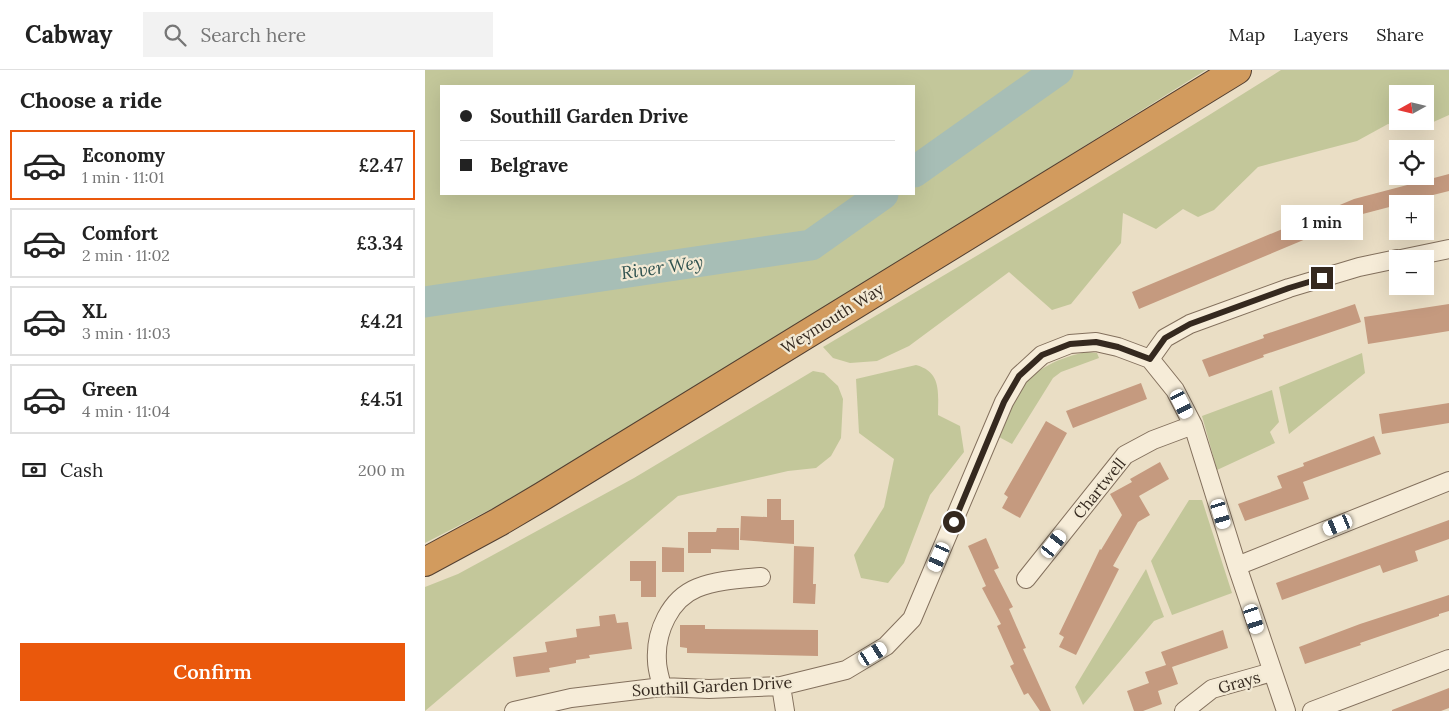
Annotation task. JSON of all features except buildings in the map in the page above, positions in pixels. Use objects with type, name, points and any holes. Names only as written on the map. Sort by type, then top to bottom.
[{"type":"highway","name":"Weymouth Way","points":[[425,562],[543,496],[1237,70]]},
{"type":"street","points":[[1434,252],[1449,249]]},
{"type":"street","points":[[1286,711],[1237,566],[1193,425],[1175,390],[1150,359],[1165,338],[1190,324],[1289,288],[1359,267],[1389,261]]},
{"type":"street","name":"Southill Garden Drive","points":[[514,711],[575,704],[662,687],[781,686],[846,670],[886,646],[912,619],[1004,402],[1019,376],[1042,355],[1070,344],[1096,342],[1118,347],[1150,359]]},
{"type":"street","name":"Chartwell","points":[[1026,579],[1125,455],[1153,440],[1193,425]]},
{"type":"street","points":[[1237,566],[1449,481]]},
{"type":"street","points":[[662,687],[657,661],[660,633],[669,612],[687,594],[698,587],[729,580],[761,577]]},
{"type":"street","points":[[1312,711],[1449,660]]},
{"type":"street","name":"Grays","points":[[1184,711],[1212,689],[1272,672]]},
{"type":"street","points":[[781,686],[785,711]]},
{"type":"green space","points":[[425,70],[1206,70],[654,415],[497,506],[425,543]]},
{"type":"green space","points":[[1281,70],[1449,70],[1449,115],[1434,122],[1434,85],[1389,85],[1389,124],[1357,141],[1258,167],[1214,210],[1198,217],[1183,209],[1156,229],[1123,213],[1121,243],[1071,304],[1052,310],[1009,272],[909,346],[877,361],[850,363],[833,358],[823,347],[1053,210]]},
{"type":"green space","points":[[1087,352],[1097,353],[1099,358],[1061,372],[1053,378],[1012,444],[999,437],[1015,398],[1031,377],[1048,365],[1067,357]]},
{"type":"green space","points":[[1362,353],[1365,373],[1289,434],[1279,387]]},
{"type":"green space","points":[[916,365],[924,368],[934,378],[938,391],[938,415],[960,426],[964,452],[930,495],[904,563],[888,583],[861,578],[854,555],[884,507],[894,459],[859,433],[856,379]]},
{"type":"green space","points":[[813,371],[824,373],[838,386],[843,399],[841,438],[831,456],[816,468],[788,471],[678,496],[425,711],[425,587],[458,574],[634,478]]},
{"type":"green space","points":[[1272,390],[1279,422],[1270,432],[1275,443],[1217,470],[1202,416]]},
{"type":"green space","points":[[1189,500],[1202,500],[1232,593],[1172,615],[1151,561]]},
{"type":"green space","points":[[1146,569],[1164,617],[1154,621],[1083,705],[1075,687]]},
{"type":"waterway","name":"River Wey","points":[[915,171],[1058,70]]},
{"type":"waterway","name":"River Wey","points":[[425,302],[811,245],[882,195]]},
{"type":"route","points":[[954,522],[1004,402],[1019,376],[1042,355],[1070,344],[1096,342],[1118,347],[1150,359],[1165,338],[1190,324],[1322,278]]}]
